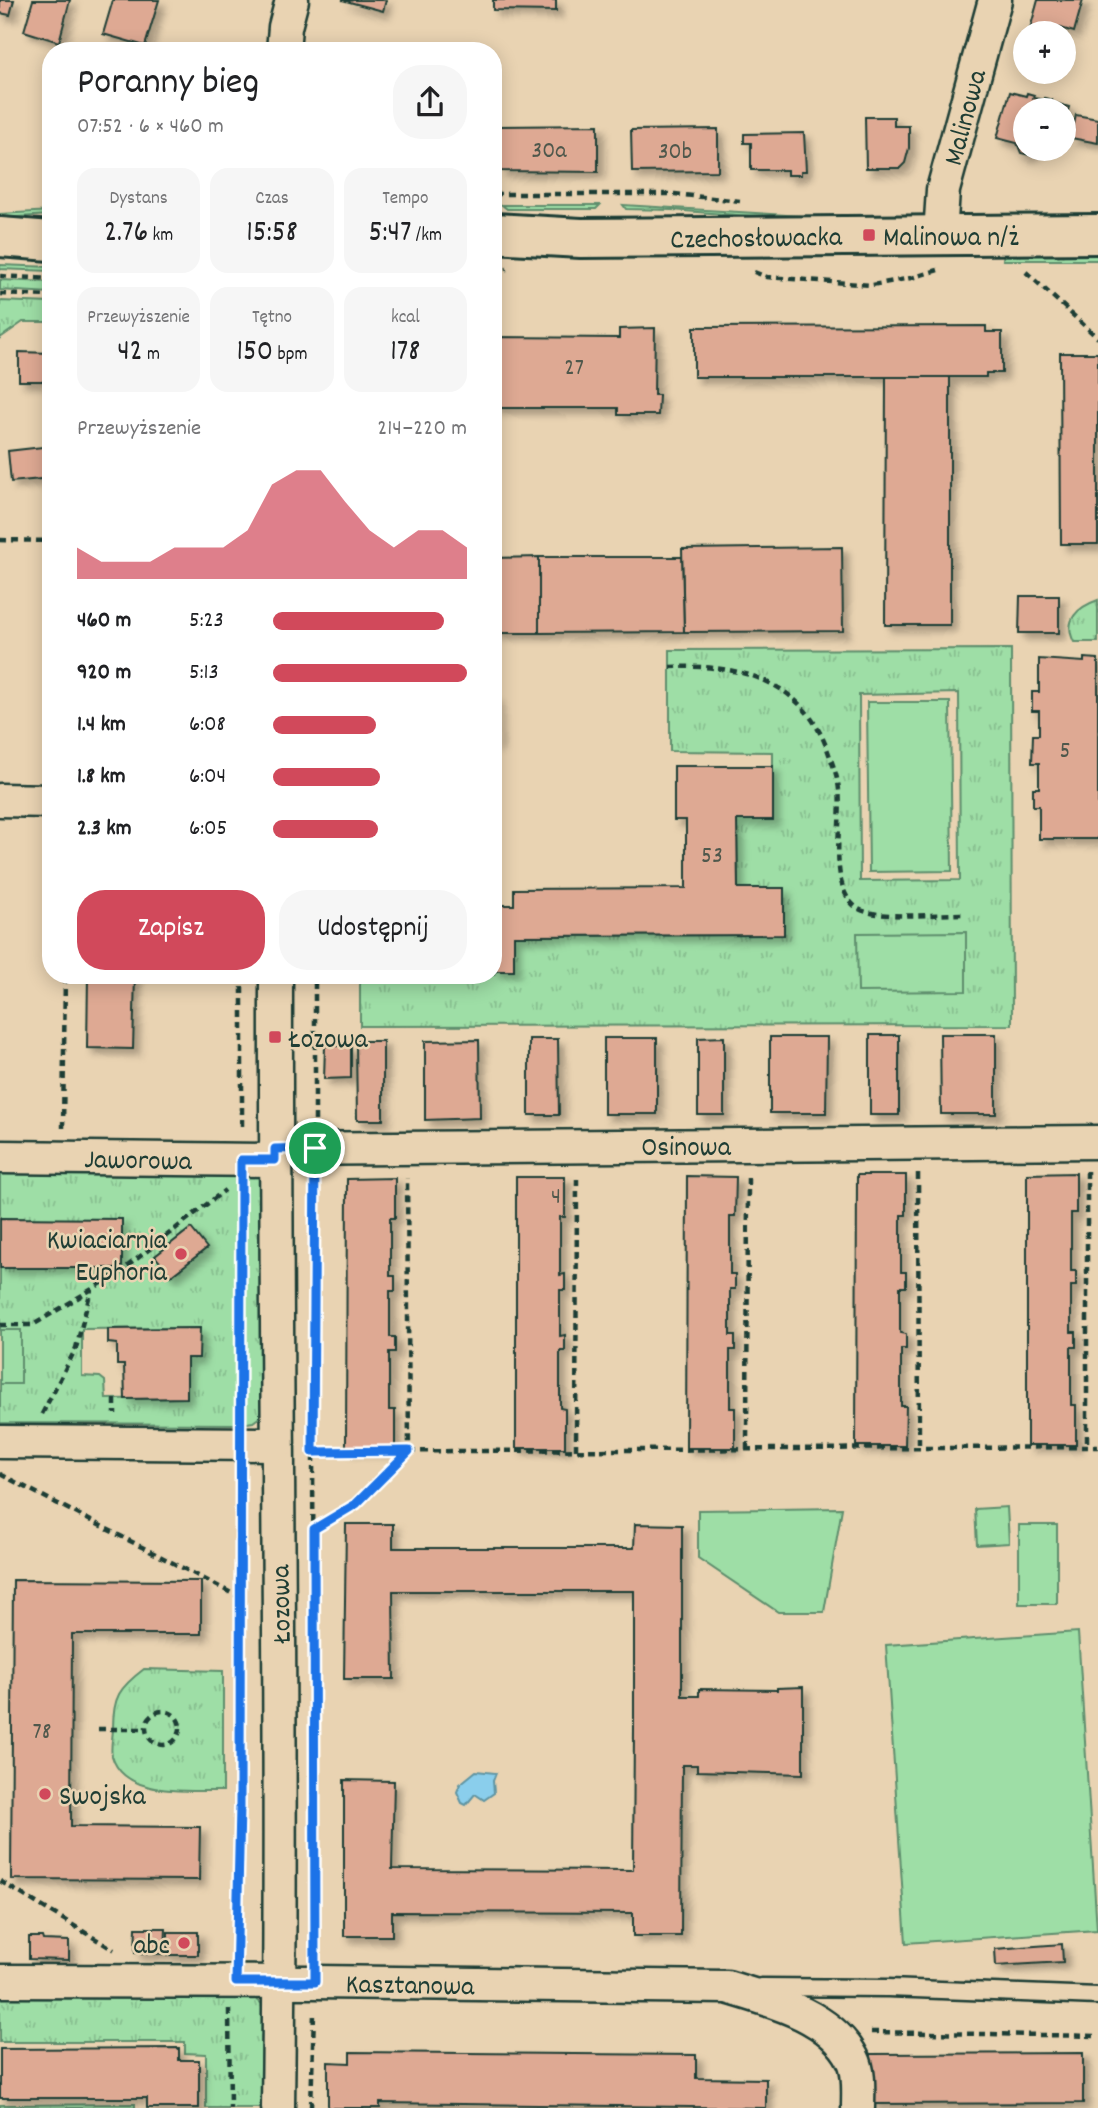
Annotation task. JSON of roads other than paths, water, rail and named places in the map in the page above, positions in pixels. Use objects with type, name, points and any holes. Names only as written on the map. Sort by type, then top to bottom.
[{"type":"street","points":[[283,42],[292,0]]},
{"type":"street","name":"Malinowa","points":[[940,235],[943,190],[995,0]]},
{"type":"street","points":[[0,231],[42,229]]},
{"type":"street","name":"Czechosłowacka","points":[[502,233],[581,238],[1098,234]]},
{"type":"street","points":[[0,237],[42,240]]},
{"type":"street","name":"Czechosłowacka","points":[[502,246],[581,238]]},
{"type":"street","points":[[0,800],[42,801]]},
{"type":"street","name":"Łozowa","points":[[276,984],[280,1632],[278,2108]]},
{"type":"street","name":"Osinowa","points":[[275,1154],[315,1148],[1092,1153]]},
{"type":"street","name":"Jaworowa","points":[[0,1157],[241,1168],[275,1154]]},
{"type":"street","points":[[15,1442],[277,1444]]},
{"type":"street","name":"Kasztanowa","points":[[0,1981],[278,1981],[727,1987],[771,2000],[814,2020],[842,2041],[855,2061],[858,2108]]},
{"type":"lane","points":[[727,1987],[888,1988],[1098,1996]]},
{"type":"water","points":[[476,1771],[496,1773],[493,1781],[494,1793],[484,1800],[475,1794],[466,1805],[462,1803],[457,1792],[460,1784]]},
{"type":"place","name":"Malinowa n/ż","points":[[869,235]]},
{"type":"place","name":"Łozowa","points":[[275,1037]]},
{"type":"place","name":"Kwiaciarnia Euphoria","points":[[181,1254]]},
{"type":"place","name":"Swojska","points":[[45,1794]]},
{"type":"place","name":"abc","points":[[184,1943]]}]
